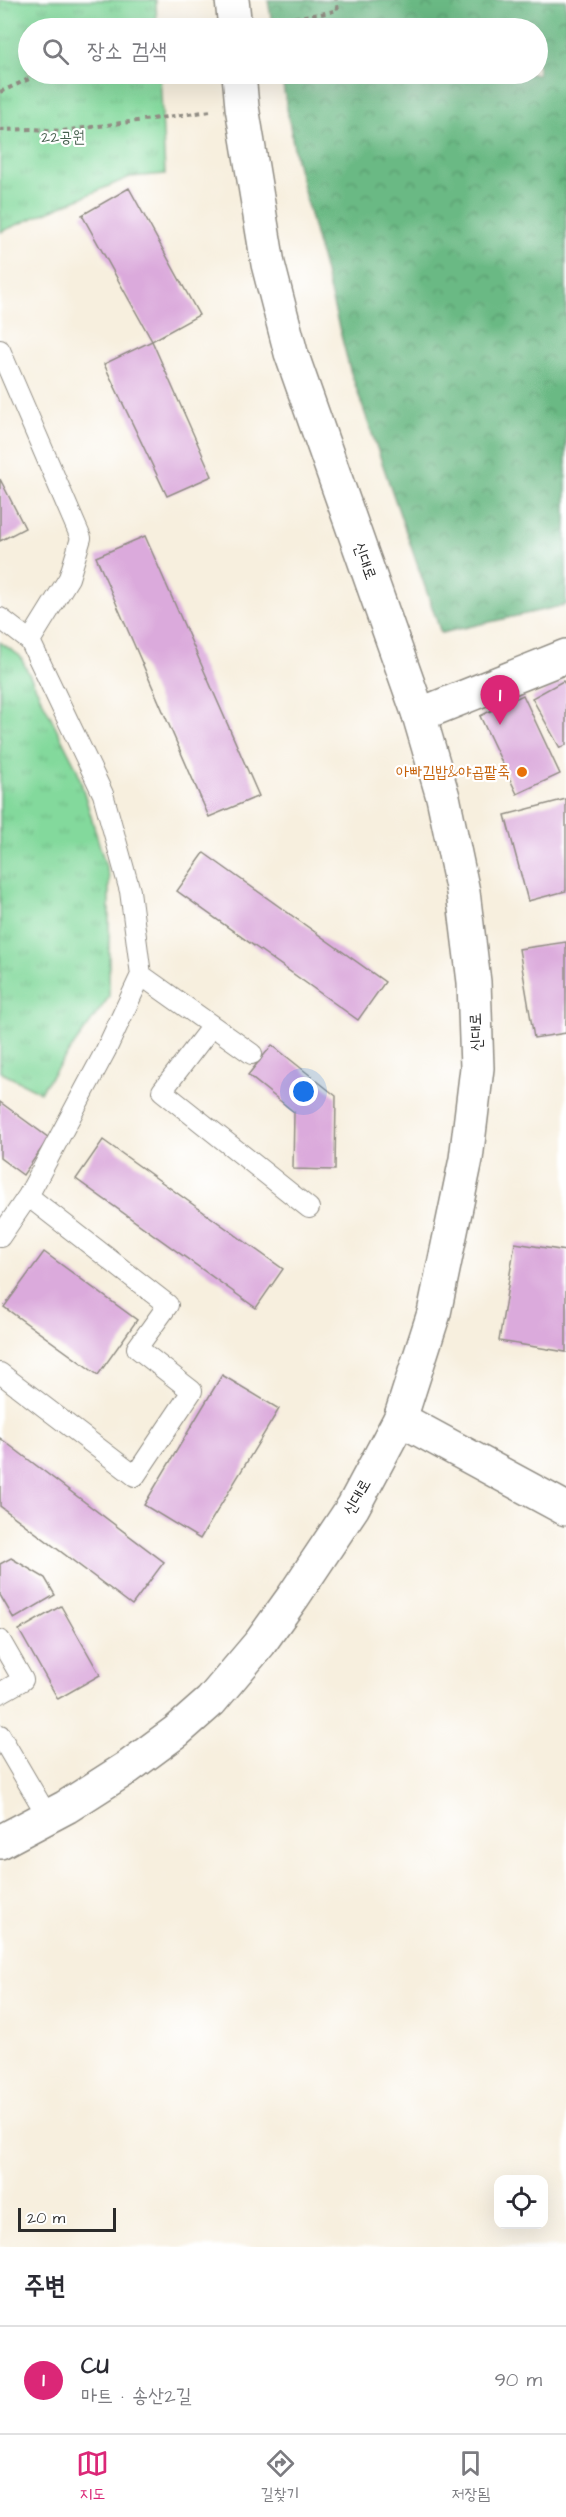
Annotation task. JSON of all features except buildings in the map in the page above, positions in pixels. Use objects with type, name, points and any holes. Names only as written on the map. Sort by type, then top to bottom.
[{"type":"main road","points":[[232,0],[234,18]]},
{"type":"main road","name":"신대로","points":[[0,1842],[48,1817],[127,1768],[212,1701],[293,1597],[353,1507],[400,1419],[434,1312],[466,1159],[477,1068],[474,982],[463,892],[442,797],[419,715],[291,353],[268,264],[240,84]]},
{"type":"main road","points":[[419,715],[566,656]]},
{"type":"main road","points":[[400,1419],[566,1509]]},
{"type":"lane","points":[[0,351],[81,538],[69,578],[30,641]]},
{"type":"lane","points":[[0,618],[30,641],[104,794],[130,891],[141,975],[106,1050],[28,1196],[0,1237]]},
{"type":"lane","points":[[141,975],[252,1054]]},
{"type":"lane","points":[[212,1026],[162,1091],[309,1208]]},
{"type":"lane","points":[[0,1373],[135,1476],[192,1391],[137,1348],[168,1305],[28,1196]]},
{"type":"lane","points":[[0,1640],[23,1680],[0,1693]]},
{"type":"lane","points":[[0,1735],[48,1817]]},
{"type":"path","points":[[288,18],[338,10],[336,0]]},
{"type":"path","points":[[0,92],[18,84]]},
{"type":"path","points":[[0,130],[62,131],[242,106]]},
{"type":"green space","name":"22공원","points":[[0,0],[156,0],[157,18],[18,18],[18,84],[160,84],[165,174],[130,177],[0,232]]},
{"type":"green space","points":[[268,0],[566,0],[566,605],[441,633],[350,370],[296,160],[283,84],[548,84],[548,18],[271,18]]},
{"type":"green space","points":[[0,642],[20,656],[77,769],[109,877],[109,997],[40,1092],[0,1072]]},
{"type":"place","name":"CU","points":[[500,725]]},
{"type":"place","name":"아빠김밥&야곱팥죽","points":[[522,772]]}]
